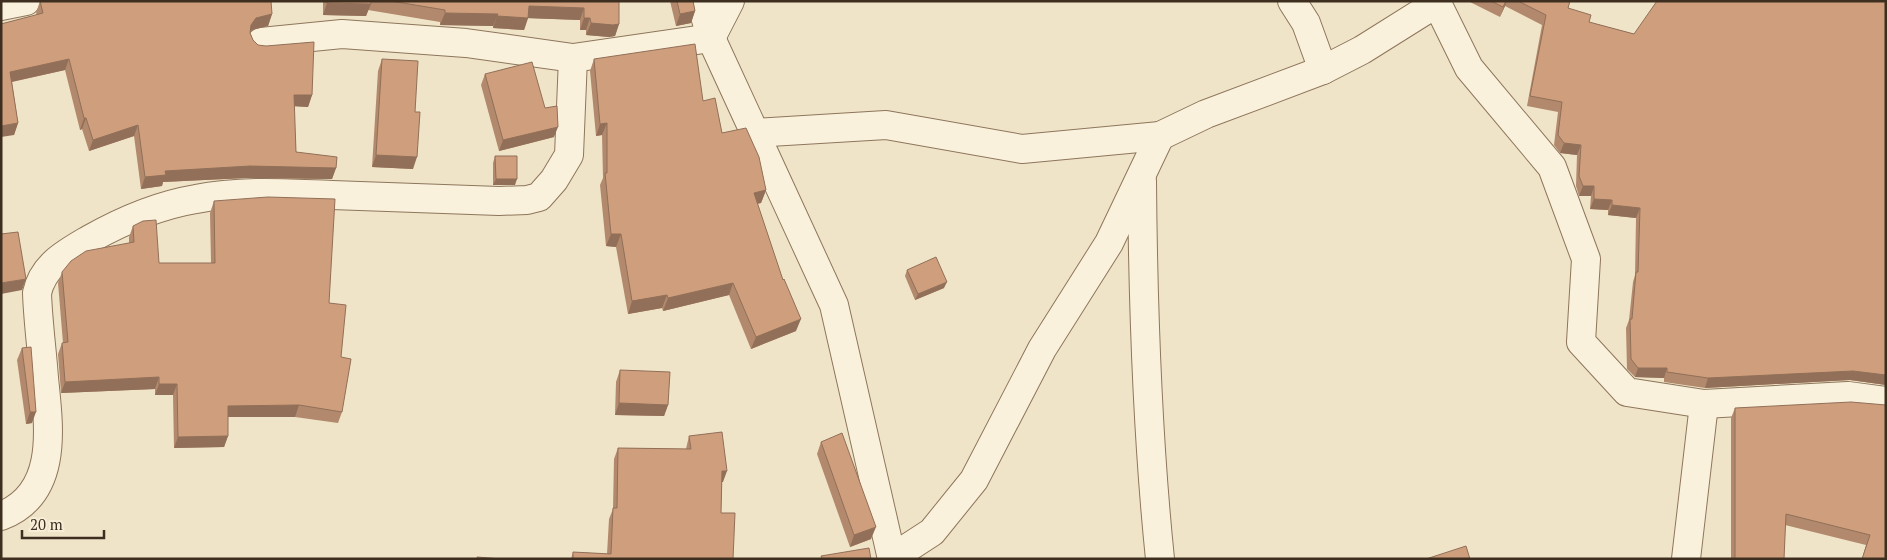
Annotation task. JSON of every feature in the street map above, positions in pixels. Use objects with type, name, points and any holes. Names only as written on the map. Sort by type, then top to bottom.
[{"type":"street","points":[[1,6],[26,1]]},
{"type":"street","points":[[701,1],[711,38],[834,305],[892,558],[932,532],[974,480],[1042,349],[1110,243],[1160,136]]},
{"type":"street","points":[[711,38],[730,1]]},
{"type":"street","points":[[1292,1],[1306,22],[1324,70]]},
{"type":"street","points":[[755,133],[886,124],[1022,149],[1160,136],[1206,114],[1324,70],[1362,50],[1437,3],[1469,68],[1552,167],[1586,259],[1581,342],[1626,392],[1704,404],[1848,396],[1886,401]]},
{"type":"street","points":[[261,42],[342,34],[466,43],[573,58],[711,38]]},
{"type":"street","points":[[1,516],[9,513],[30,496],[40,480],[48,455],[49,427],[37,293],[43,277],[60,256],[100,234],[158,209],[194,199],[223,194],[300,194],[499,201],[527,200],[539,197],[554,180],[568,155],[573,58]]},
{"type":"street","points":[[1142,174],[1143,298],[1148,421],[1160,559]]},
{"type":"street","points":[[1686,559],[1704,404]]},
{"type":"building","points":[[40,1],[271,1],[272,14],[256,18],[251,25],[250,33],[258,45],[314,42],[312,95],[294,95],[296,152],[337,157],[336,168],[250,166],[165,171],[166,175],[145,177],[138,125],[93,140],[86,118],[84,118],[69,59],[10,72],[18,123],[1,126],[1,24],[43,13]]},
{"type":"building","points":[[327,1],[371,1],[371,4],[327,3]]},
{"type":"building","points":[[391,1],[619,1],[619,24],[591,23],[590,18],[584,18],[584,8],[529,6],[528,18],[497,16],[498,14],[445,13],[445,10]]},
{"type":"building","points":[[677,1],[693,1],[695,11],[680,14]]},
{"type":"building","points":[[1491,1],[1506,1],[1503,7]]},
{"type":"building","points":[[1518,1],[1570,1],[1568,8],[1591,15],[1589,22],[1634,34],[1657,1],[1886,1],[1886,375],[1853,371],[1708,378],[1667,372],[1667,368],[1638,368],[1631,359],[1630,319],[1632,319],[1636,272],[1638,272],[1640,208],[1612,205],[1612,200],[1594,199],[1594,186],[1583,186],[1579,176],[1581,145],[1564,143],[1558,135],[1562,102],[1530,96],[1546,15]]},
{"type":"building","points":[[695,44],[703,101],[715,98],[722,133],[746,128],[759,157],[766,190],[754,193],[783,280],[801,319],[756,337],[733,283],[668,298],[667,295],[632,301],[621,234],[611,234],[605,173],[607,173],[607,123],[600,124],[594,59]]},
{"type":"building","points":[[382,59],[418,61],[415,112],[420,112],[417,157],[376,155]]},
{"type":"building","points":[[532,62],[545,108],[557,106],[558,127],[503,140],[485,74]]},
{"type":"building","points":[[495,156],[517,156],[517,179],[496,179]]},
{"type":"building","points":[[268,197],[335,199],[329,303],[346,305],[341,357],[351,359],[342,412],[299,405],[228,406],[228,436],[178,437],[177,384],[159,384],[159,377],[65,382],[62,343],[68,342],[62,272],[71,261],[86,251],[134,242],[133,226],[143,221],[156,220],[159,263],[215,263],[214,201]]},
{"type":"building","points":[[18,232],[26,279],[1,283],[1,234]]},
{"type":"building","points":[[936,257],[947,282],[918,294],[907,270]]},
{"type":"building","points":[[31,347],[36,412],[30,412],[22,348]]},
{"type":"building","points":[[620,370],[670,372],[668,405],[619,403]]},
{"type":"building","points":[[1851,402],[1886,405],[1886,559],[1862,559],[1870,535],[1786,514],[1784,559],[1735,559],[1735,408]]},
{"type":"building","points":[[722,432],[727,471],[722,471],[721,513],[735,513],[733,559],[573,559],[573,552],[611,554],[613,508],[617,508],[618,448],[691,449],[689,436]]},
{"type":"building","points":[[842,433],[876,527],[854,535],[821,442]]},
{"type":"building","points":[[1466,546],[1470,559],[1426,559]]},
{"type":"building","points":[[869,548],[871,559],[822,559],[821,556]]},
{"type":"building","points":[[477,557],[502,559],[477,559]]}]
